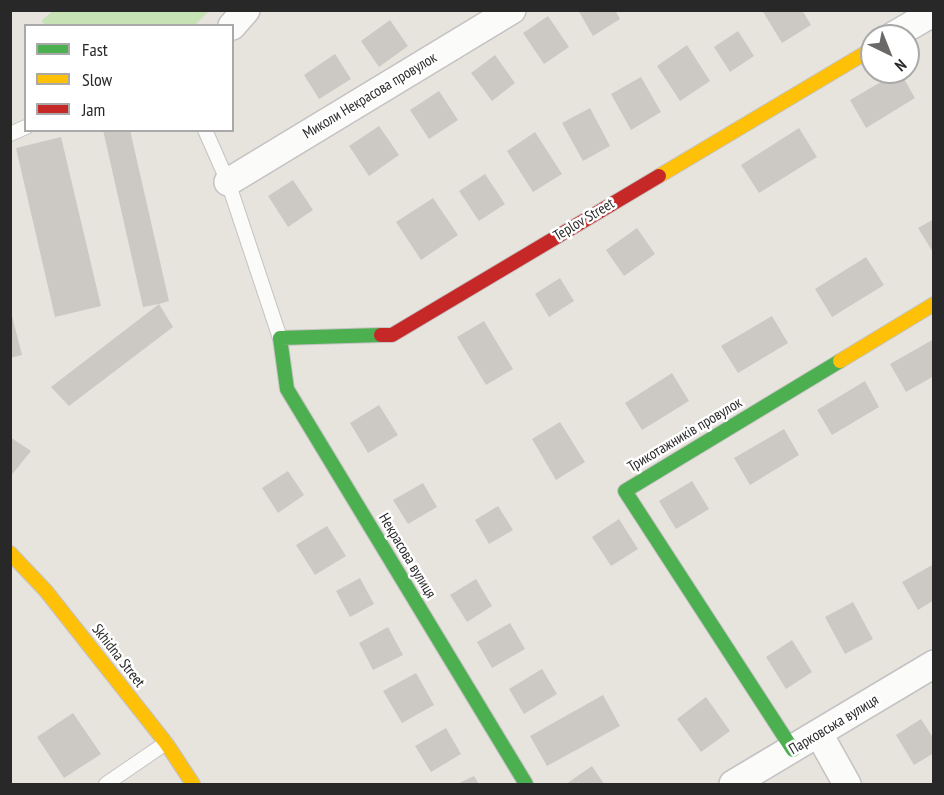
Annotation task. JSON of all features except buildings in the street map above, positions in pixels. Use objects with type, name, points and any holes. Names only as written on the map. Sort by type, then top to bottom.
[{"type":"street","points":[[234,24],[246,10]]},
{"type":"street","name":"Миколи Некрасова провулок","points":[[228,182],[512,10]]},
{"type":"street","name":"Teplov Street","points":[[280,338],[392,335],[860,55]]},
{"type":"street","name":"Трикотажників провулок","points":[[793,750],[626,491],[933,304]]},
{"type":"street","name":"Некрасова вулиця","points":[[280,338],[287,389],[526,784]]},
{"type":"street","name":"Skhidna Street","points":[[10,553],[46,591],[166,743],[193,784]]},
{"type":"street","name":"Парковська вулиця","points":[[733,784],[933,664]]},
{"type":"street","points":[[819,734],[847,784]]},
{"type":"lane","points":[[10,134],[24,128]]},
{"type":"lane","points":[[206,132],[228,182],[280,338]]},
{"type":"lane","points":[[106,784],[166,743]]},
{"type":"green space","points":[[54,10],[209,10],[196,24],[44,24],[42,20]]},
{"type":"traffic: fast","points":[[381,335],[280,338],[287,389],[526,784]]},
{"type":"traffic: fast","points":[[793,750],[625,491],[840,361]]},
{"type":"traffic: slow","points":[[659,176],[860,56]]},
{"type":"traffic: slow","points":[[840,361],[934,304]]},
{"type":"traffic: slow","points":[[10,553],[46,591],[166,743],[193,784]]},
{"type":"traffic: jam","points":[[381,335],[392,335],[659,176]]}]
